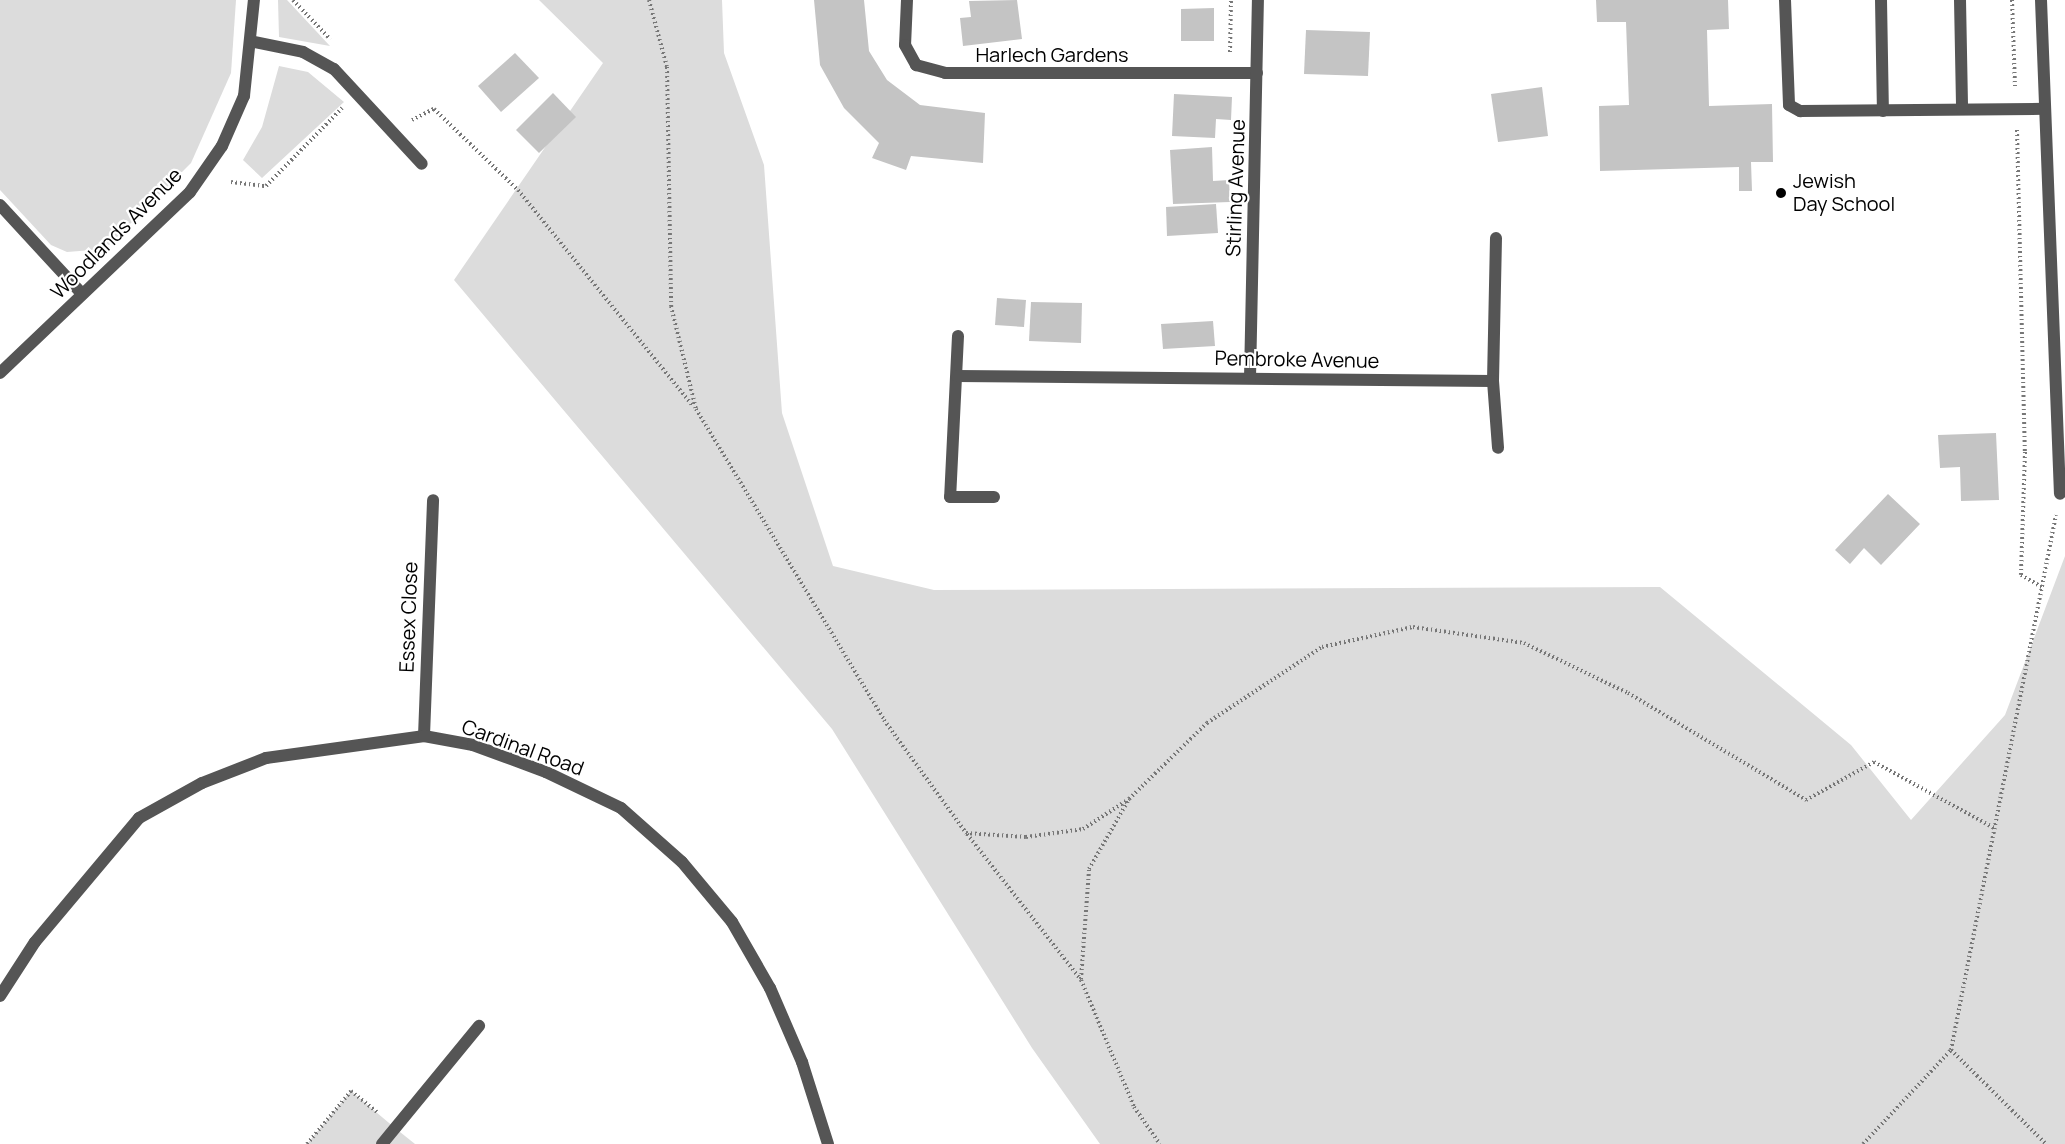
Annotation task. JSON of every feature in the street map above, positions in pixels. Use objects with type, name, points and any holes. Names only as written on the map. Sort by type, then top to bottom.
[{"type":"street","name":"Woodlands Avenue","points":[[0,373],[190,192],[222,146],[244,96],[254,42],[254,0]]},
{"type":"street","name":"Harlech Gardens","points":[[907,0],[906,45],[916,65],[945,73],[1257,74]]},
{"type":"street","name":"Stirling Avenue","points":[[1250,378],[1258,0]]},
{"type":"street","points":[[1785,0],[1789,105],[1800,111],[2044,110]]},
{"type":"street","points":[[1881,0],[1884,111]]},
{"type":"street","points":[[1960,0],[1962,109]]},
{"type":"street","points":[[2042,0],[2044,110],[2060,494]]},
{"type":"street","points":[[254,42],[303,52],[334,69],[422,164]]},
{"type":"street","points":[[0,205],[82,294]]},
{"type":"street","points":[[1496,238],[1493,381],[1498,448]]},
{"type":"street","points":[[958,336],[950,498],[994,497]]},
{"type":"street","name":"Pembroke Avenue","points":[[957,376],[1493,381]]},
{"type":"street","name":"Essex Close","points":[[424,736],[433,500]]},
{"type":"street","name":"Cardinal Road","points":[[0,996],[35,942],[139,818],[202,783],[266,758],[424,736],[472,746],[546,772],[621,807],[682,862],[732,922],[770,988],[802,1062],[828,1144]]},
{"type":"street","points":[[382,1144],[479,1026]]},
{"type":"path","points":[[293,0],[334,44]]},
{"type":"path","points":[[649,0],[667,67],[671,306],[696,409]]},
{"type":"path","points":[[2012,0],[2025,452],[2021,575],[2042,587]]},
{"type":"path","points":[[231,182],[266,186],[356,95]]},
{"type":"path","points":[[406,124],[434,110],[519,190],[696,409],[884,720],[966,833],[1081,980],[1134,1107],[1160,1144]]},
{"type":"path","points":[[1863,1144],[1951,1050],[2060,494]]},
{"type":"path","points":[[966,833],[1026,837],[1083,829],[1129,799],[1207,723],[1322,647],[1413,627],[1524,643],[1628,693],[1806,800],[1874,762],[1994,828]]},
{"type":"path","points":[[1081,980],[1089,869],[1129,799]]},
{"type":"path","points":[[1951,1050],[2046,1144]]},
{"type":"path","points":[[307,1144],[351,1090],[395,1128]]},
{"type":"shaded area","points":[[0,0],[236,0],[231,73],[191,163],[105,249],[67,252],[51,245],[0,190]]},
{"type":"shaded area","points":[[278,0],[287,0],[330,46],[279,37]]},
{"type":"shaded area","points":[[539,0],[722,0],[724,53],[764,165],[782,413],[833,566],[934,590],[1660,587],[1851,745],[1911,820],[2005,715],[2065,556],[2065,1144],[1100,1144],[1032,1048],[832,729],[454,280],[603,63]]},
{"type":"shaded area","points":[[279,66],[308,72],[344,102],[262,178],[243,160],[262,127]]},
{"type":"shaded area","points":[[351,1091],[395,1128],[415,1144],[307,1144]]},
{"type":"building","points":[[814,0],[864,0],[869,51],[887,80],[920,105],[985,113],[983,163],[911,156],[906,170],[872,158],[879,143],[844,108],[820,65]]},
{"type":"building","points":[[1017,0],[1022,39],[963,46],[960,18],[971,17],[969,1]]},
{"type":"building","points":[[1596,0],[1728,0],[1729,29],[1707,30],[1709,106],[1772,104],[1773,162],[1751,162],[1752,191],[1739,191],[1739,167],[1600,171],[1599,106],[1629,105],[1626,22],[1597,22]]},
{"type":"building","points":[[1214,8],[1214,41],[1181,41],[1181,9]]},
{"type":"building","points":[[1306,30],[1370,32],[1368,76],[1304,74]]},
{"type":"building","points":[[515,53],[539,78],[501,112],[478,86]]},
{"type":"building","points":[[1542,87],[1548,136],[1498,142],[1491,94]]},
{"type":"building","points":[[553,93],[576,117],[539,153],[516,130]]},
{"type":"building","points":[[1174,94],[1232,97],[1231,120],[1216,119],[1215,138],[1172,136]]},
{"type":"building","points":[[1212,147],[1213,181],[1229,180],[1230,202],[1173,204],[1170,150]]},
{"type":"building","points":[[1216,204],[1218,233],[1167,236],[1166,207]]},
{"type":"building","points":[[997,298],[1026,300],[1024,327],[995,325]]},
{"type":"building","points":[[1031,302],[1082,303],[1081,343],[1029,341]]},
{"type":"building","points":[[1213,321],[1215,346],[1163,349],[1161,324]]},
{"type":"building","points":[[1996,433],[1999,500],[1961,501],[1960,467],[1940,468],[1938,435]]},
{"type":"building","points":[[1888,494],[1920,524],[1881,565],[1864,548],[1850,564],[1835,550]]},
{"type":"place","name":"Jewish Day School","points":[[1781,193]]}]
